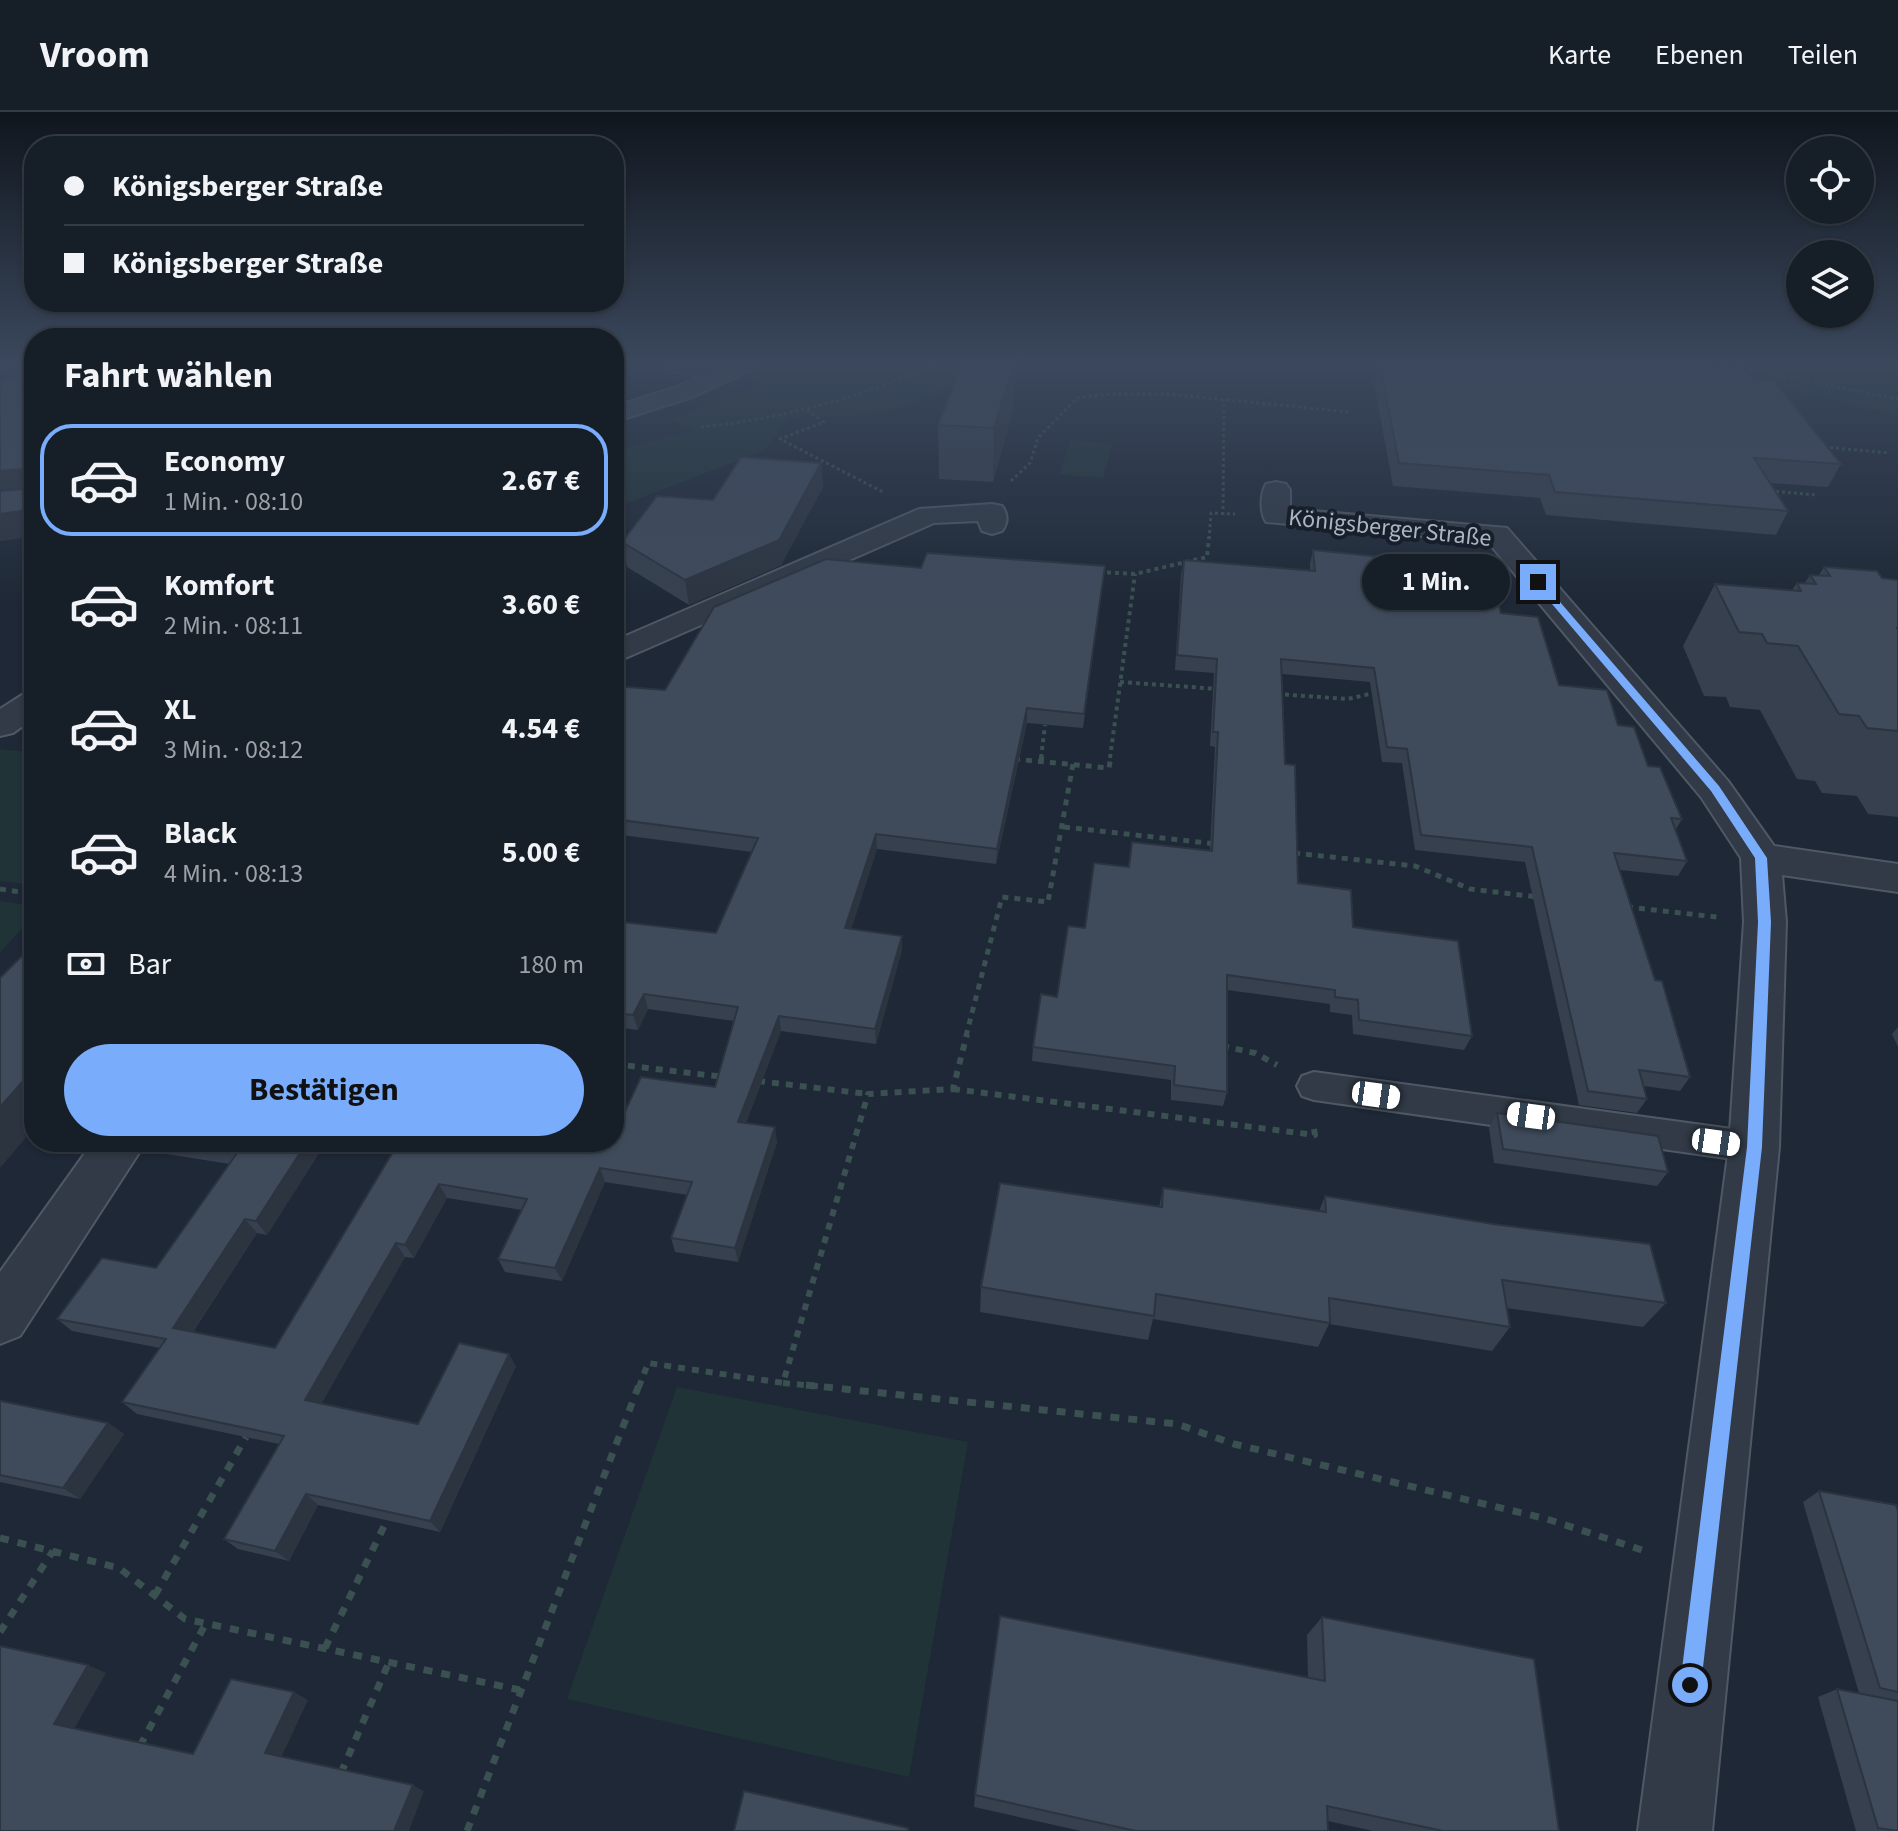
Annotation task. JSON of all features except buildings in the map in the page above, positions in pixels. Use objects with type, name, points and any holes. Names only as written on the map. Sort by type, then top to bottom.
[{"type":"street","name":"Königsberger Straße","points":[[1276,503],[1497,534],[1715,789],[1761,858]]},
{"type":"street","points":[[624,649],[929,515],[992,518]]},
{"type":"street","points":[[0,725],[24,709]]},
{"type":"street","points":[[1675,1831],[1754,1147],[1765,922],[1761,858],[1898,878]]},
{"type":"street","points":[[0,1318],[114,1152]]},
{"type":"lane","points":[[1314,1086],[1754,1147]]},
{"type":"path","points":[[792,445],[929,515]]},
{"type":"path","points":[[992,518],[1004,487],[1030,463],[1036,445]]},
{"type":"path","points":[[1815,445],[1889,453]]},
{"type":"path","points":[[1788,484],[1794,493]]},
{"type":"path","points":[[1765,491],[1815,494],[1806,485]]},
{"type":"path","points":[[1089,572],[1135,574],[1207,557],[1211,513],[1276,503]]},
{"type":"path","points":[[1013,759],[1109,768],[1135,574]]},
{"type":"path","points":[[1120,682],[1227,690]]},
{"type":"path","points":[[1272,693],[1348,699],[1388,689]]},
{"type":"path","points":[[1041,761],[1045,725]]},
{"type":"path","points":[[953,1089],[1002,897],[1048,902],[1073,764]]},
{"type":"path","points":[[1064,827],[1217,844]]},
{"type":"path","points":[[1293,853],[1415,866],[1470,889],[1549,898]]},
{"type":"path","points":[[0,889],[24,893]]},
{"type":"path","points":[[1612,905],[1722,917]]},
{"type":"path","points":[[752,1081],[868,1094],[953,1089],[1315,1135],[1314,1086],[1255,1053],[1217,1045]]},
{"type":"path","points":[[624,1065],[737,1079]]},
{"type":"path","points":[[783,1383],[868,1094]]},
{"type":"path","points":[[467,1831],[648,1363],[783,1383],[1177,1424],[1234,1444],[1547,1519],[1703,1569]]},
{"type":"path","points":[[155,1595],[246,1437]]},
{"type":"path","points":[[325,1648],[387,1520]]},
{"type":"path","points":[[0,1538],[119,1568],[185,1619],[520,1690]]},
{"type":"path","points":[[0,1632],[53,1551]]},
{"type":"path","points":[[140,1746],[206,1623]]},
{"type":"path","points":[[341,1773],[389,1662]]},
{"type":"green space","points":[[636,445],[768,445],[765,450],[624,504],[624,448]]},
{"type":"green space","points":[[1069,445],[1112,445],[1103,478],[1059,474]]},
{"type":"green space","points":[[0,749],[24,752],[24,884],[0,881]]},
{"type":"green space","points":[[0,901],[24,905],[24,926],[0,953]]},
{"type":"green space","points":[[677,1387],[968,1442],[909,1777],[567,1699]]},
{"type":"route","points":[[1538,582],[1715,789],[1761,858],[1765,922],[1754,1147],[1690,1685]]}]
